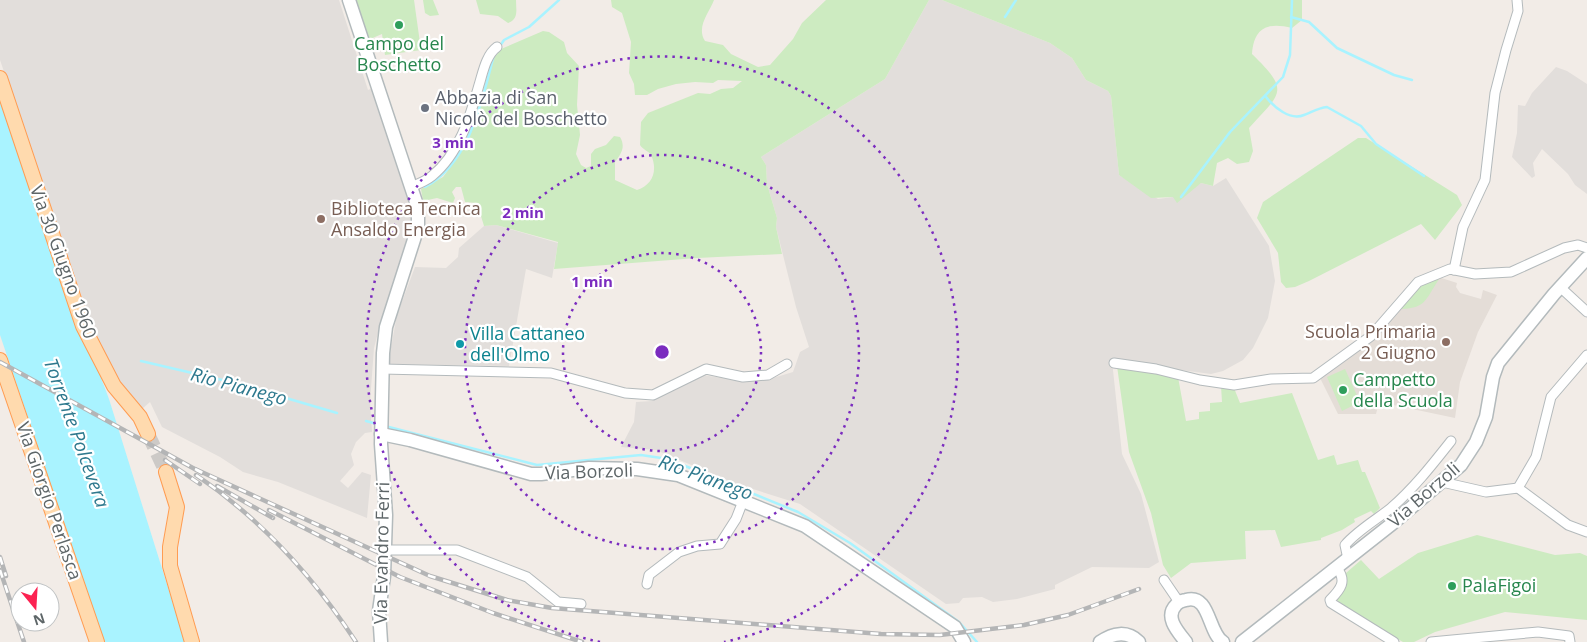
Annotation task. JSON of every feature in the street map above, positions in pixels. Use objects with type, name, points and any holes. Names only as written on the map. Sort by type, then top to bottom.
[{"type":"main road","name":"Via Evandro Ferri","points":[[349,0],[418,208],[418,227],[386,327],[382,369],[381,430],[386,550],[379,605],[381,642]]},
{"type":"main road","name":"Via 30 Giugno 1960","points":[[0,78],[83,326],[114,386],[140,417],[148,434]]},
{"type":"main road","name":"Via Borzoli","points":[[1242,642],[1337,568],[1461,465],[1476,442],[1486,417],[1493,377],[1498,363],[1587,258]]},
{"type":"main road","name":"Via Giorgio Perlasca","points":[[0,360],[97,642]]},
{"type":"main road","name":"Via Borzoli","points":[[381,430],[531,474],[589,468],[637,469],[678,475],[805,526],[954,628],[964,642]]},
{"type":"main road","points":[[383,463],[386,454],[393,447],[410,440]]},
{"type":"main road","points":[[33,454],[38,497],[89,642]]},
{"type":"main road","points":[[166,472],[176,507],[170,547],[170,566],[192,642]]},
{"type":"main road","points":[[1186,642],[1172,622],[1174,607],[1179,602],[1190,599],[1198,601],[1205,607],[1215,635],[1223,642]]},
{"type":"main road","points":[[1100,642],[1112,635],[1121,633],[1133,636],[1139,642]]},
{"type":"street","points":[[1454,270],[1463,227],[1485,180],[1496,93],[1518,11],[1517,0]]},
{"type":"street","points":[[411,187],[432,177],[450,155],[469,121],[483,72],[491,52],[497,47]]},
{"type":"street","points":[[1114,363],[1156,369],[1192,379],[1234,385],[1271,379],[1313,378],[1371,336],[1418,282],[1450,269],[1492,274],[1511,272],[1564,248],[1578,245],[1587,248]]},
{"type":"street","points":[[1560,288],[1587,312]]},
{"type":"street","points":[[1518,488],[1536,457],[1551,397],[1587,355]]},
{"type":"street","points":[[382,369],[551,373],[624,393],[653,396],[706,370],[743,377],[768,375],[787,364]]},
{"type":"street","points":[[1348,559],[1345,545],[1352,537],[1391,508],[1423,478],[1451,441]]},
{"type":"street","points":[[1442,482],[1486,492],[1518,488],[1568,525],[1587,532]]},
{"type":"street","points":[[647,584],[649,575],[672,555],[697,546],[720,544],[736,519],[743,501]]},
{"type":"street","points":[[386,550],[457,550],[527,577],[558,602],[581,604]]},
{"type":"street","points":[[1337,568],[1342,576],[1342,583],[1340,590],[1330,600],[1331,603],[1394,642]]},
{"type":"street","points":[[1164,580],[1179,602]]},
{"type":"street","points":[[1431,642],[1538,632],[1569,636],[1570,642]]},
{"type":"shaded area","points":[[0,0],[339,0],[368,90],[373,88],[401,172],[412,214],[413,229],[384,310],[374,348],[370,402],[372,432],[365,433],[356,442],[351,454],[354,465],[340,481],[348,488],[362,472],[371,475],[367,518],[278,482],[243,472],[220,457],[162,427],[150,402],[142,409],[119,384],[92,327],[0,60]]},
{"type":"shaded area","points":[[929,0],[942,0],[1050,43],[1072,58],[1086,80],[1108,91],[1111,96],[1119,175],[1158,199],[1173,197],[1201,183],[1213,186],[1226,178],[1269,246],[1275,281],[1268,318],[1253,348],[1243,360],[1223,371],[1211,374],[1112,361],[1122,454],[1141,494],[1159,562],[1149,568],[1092,567],[1055,585],[1055,589],[1017,599],[993,602],[982,597],[963,598],[959,603],[946,604],[800,504],[734,483],[656,450],[621,447],[634,422],[636,402],[652,401],[702,375],[736,380],[773,378],[793,372],[800,352],[809,347],[796,307],[776,227],[777,218],[767,184],[766,165],[761,157],[885,79]]},
{"type":"shaded area","points":[[1556,67],[1567,71],[1587,84],[1587,194],[1575,185],[1568,174],[1542,149],[1533,163],[1535,176],[1532,178],[1512,157],[1517,133],[1518,105],[1525,106],[1532,93]]},
{"type":"shaded area","points":[[496,225],[558,243],[552,278],[526,269],[509,366],[388,364],[397,315],[415,267],[446,268],[458,257],[459,248],[484,226]]},
{"type":"shaded area","points":[[1432,275],[1457,283],[1456,287],[1460,293],[1481,299],[1483,290],[1497,295],[1478,332],[1460,382],[1455,418],[1379,402],[1376,414],[1338,414],[1319,376],[1361,344]]},
{"type":"green space","name":"Campo del Boschetto","points":[[356,0],[414,0],[421,50],[385,55],[382,34],[368,40]]},
{"type":"green space","points":[[423,0],[433,0],[439,15],[430,16],[425,13]]},
{"type":"green space","points":[[476,0],[516,0],[515,17],[508,23],[498,16],[480,14]]},
{"type":"green space","points":[[611,0],[714,0],[704,20],[702,31],[705,41],[723,45],[731,54],[758,67],[770,65],[793,39],[802,23],[826,0],[929,0],[885,79],[761,157],[766,165],[767,184],[777,218],[776,227],[782,254],[697,258],[554,269],[558,242],[496,225],[484,226],[477,203],[465,202],[461,187],[456,187],[452,192],[455,198],[453,203],[437,198],[423,201],[421,189],[443,177],[458,157],[474,122],[492,60],[501,49],[543,31],[549,32],[564,42],[567,53],[579,66],[577,105],[580,135],[576,154],[581,165],[586,168],[591,166],[591,154],[595,149],[606,145],[614,136],[620,137],[623,147],[615,162],[615,180],[637,190],[647,185],[654,171],[651,155],[640,145],[641,122],[648,113],[698,93],[710,94],[721,89],[733,88],[742,81],[718,80],[713,83],[676,84],[658,89],[647,95],[635,95],[634,84],[629,73],[631,42],[622,13],[612,7]]},
{"type":"green space","points":[[942,0],[1302,0],[1302,20],[1292,28],[1269,26],[1259,32],[1253,45],[1252,54],[1272,76],[1277,91],[1269,106],[1249,128],[1253,151],[1249,162],[1237,164],[1228,158],[1217,163],[1213,186],[1201,183],[1177,203],[1173,197],[1151,198],[1119,175],[1111,96],[1108,91],[1086,80],[1072,58],[1050,43]]},
{"type":"green space","points":[[1358,138],[1366,138],[1457,195],[1462,205],[1435,240],[1421,224],[1309,281],[1295,287],[1286,288],[1281,282],[1278,253],[1257,218],[1263,202]]},
{"type":"green space","points":[[1432,275],[1439,279],[1423,303],[1413,308],[1396,309],[1409,290]]},
{"type":"green space","points":[[1117,366],[1178,377],[1186,421],[1199,419],[1199,412],[1210,411],[1210,403],[1222,402],[1221,386],[1234,388],[1240,403],[1292,393],[1318,460],[1334,455],[1337,465],[1358,460],[1380,508],[1374,514],[1371,511],[1354,519],[1355,522],[1342,530],[1321,538],[1321,540],[1281,547],[1275,530],[1245,531],[1246,559],[1191,563],[1171,578],[1163,565],[1151,513],[1129,452]]},
{"type":"green space","name":"Campetto della Scuola","points":[[1345,369],[1360,402],[1342,411],[1327,377]]},
{"type":"green space","points":[[1477,535],[1555,555],[1580,553],[1587,556],[1587,620],[1505,612],[1435,632],[1414,642],[1403,642],[1337,604],[1346,573],[1361,560],[1379,579],[1418,553]]},
{"type":"water","name":"Torrente Polcevera","points":[[0,101],[41,219],[109,399],[185,642],[104,642],[0,335]]},
{"type":"waterway","points":[[500,46],[504,40],[529,27],[559,0]]},
{"type":"waterway","points":[[1005,17],[1016,0]]},
{"type":"waterway","points":[[1181,197],[1230,132],[1283,77],[1290,55],[1292,0]]},
{"type":"waterway","points":[[1291,17],[1309,22],[1337,48],[1394,75],[1412,80]]},
{"type":"waterway","points":[[425,187],[453,163],[463,147],[479,110],[494,55]]},
{"type":"waterway","points":[[1266,97],[1278,109],[1293,116],[1304,115],[1327,107],[1361,126],[1376,144],[1424,176]]},
{"type":"waterway","name":"Rio Pianego","points":[[141,361],[235,383],[337,413]]},
{"type":"waterway","name":"Rio Pianego","points":[[366,421],[377,424]]},
{"type":"waterway","name":"Rio Pianego","points":[[385,426],[537,465],[641,455],[668,459],[798,512],[850,543],[959,622],[977,642]]},
{"type":"tunnel","points":[[148,434],[166,472]]},
{"type":"railway","points":[[0,362],[202,473]]},
{"type":"railway","points":[[165,460],[200,484]]},
{"type":"railway","points":[[195,469],[430,576],[507,600],[552,608],[881,634],[940,635],[1024,625],[1068,615],[1139,589]]},
{"type":"railway","points":[[196,475],[242,510],[284,550],[322,594],[356,642]]},
{"type":"railway","points":[[217,486],[273,518]]},
{"type":"railway","points":[[269,510],[400,577],[493,613],[582,642]]},
{"type":"railway","points":[[0,557],[6,576]]},
{"type":"railway","points":[[0,570],[24,642]]},
{"type":"place","name":"Campo del Boschetto","points":[[399,25]]},
{"type":"place","name":"Abbazia di San Nicolò del Boschetto","points":[[425,108]]},
{"type":"place","name":"Biblioteca Tecnica Ansaldo Energia","points":[[321,219]]},
{"type":"place","name":"Scuola Primaria 2 Giugno","points":[[1446,342]]},
{"type":"place","name":"Villa Cattaneo dell'Olmo","points":[[460,344]]},
{"type":"place","name":"Campetto della Scuola","points":[[1343,390]]},
{"type":"place","name":"PalaFigoi","points":[[1452,586]]}]
